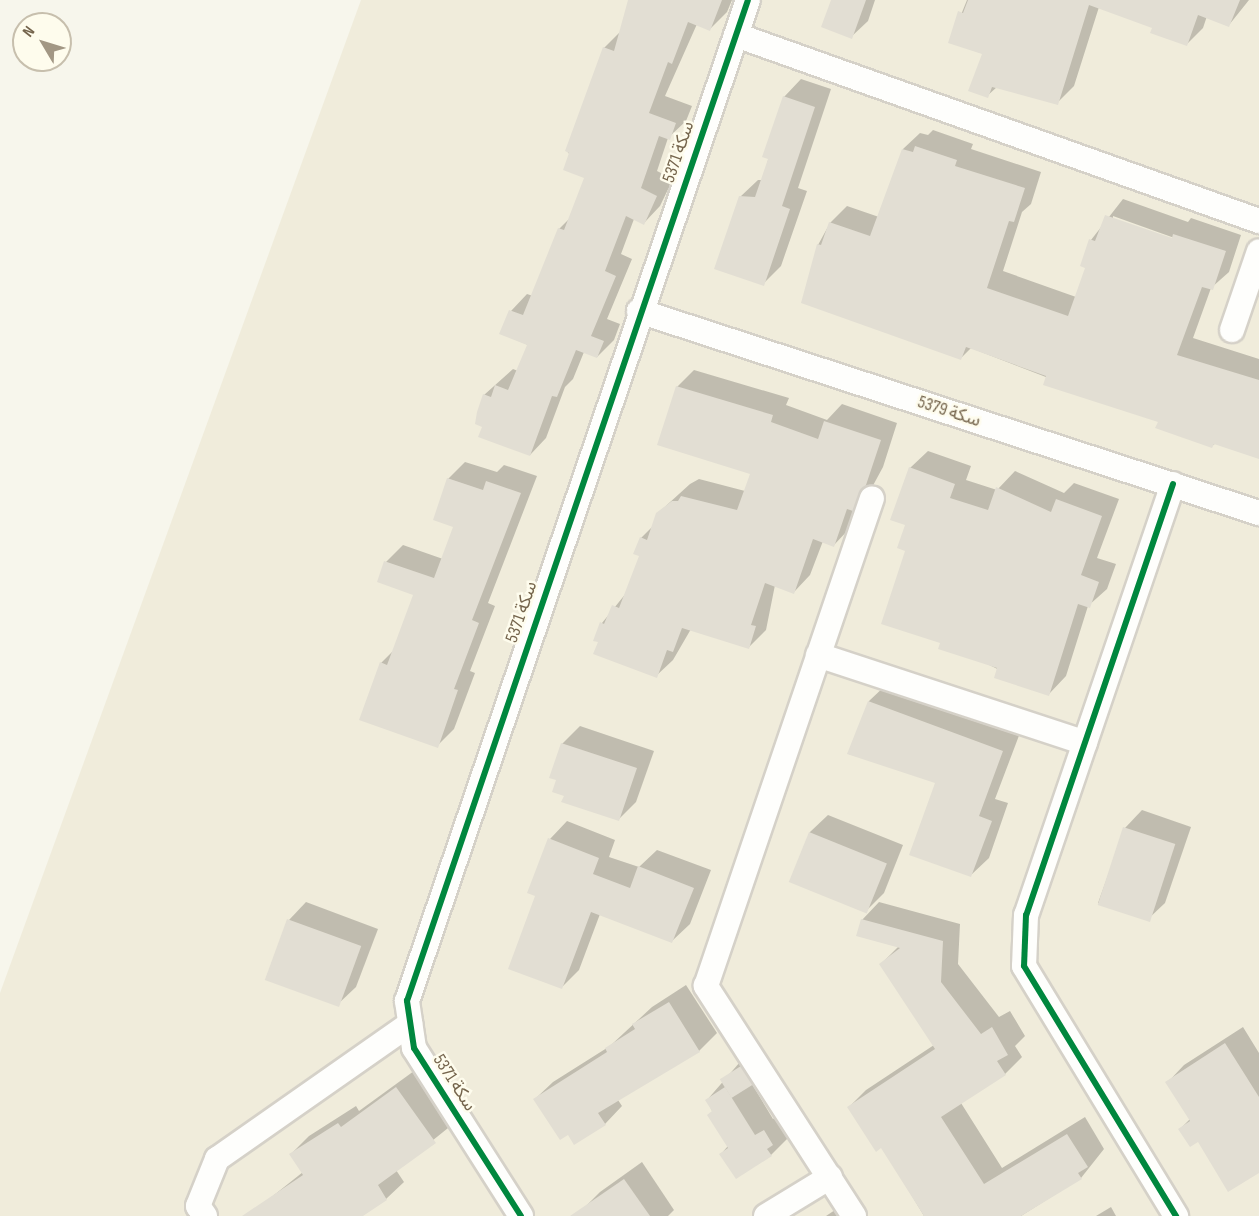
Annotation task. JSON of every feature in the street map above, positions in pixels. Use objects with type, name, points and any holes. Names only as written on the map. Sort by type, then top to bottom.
[{"type":"street","name":"سكة 5371","points":[[521,1216],[414,1048],[407,1001],[639,311],[748,0]]},
{"type":"street","points":[[736,35],[1259,221]]},
{"type":"street","points":[[1232,330],[1259,251]]},
{"type":"street","name":"سكة 5379","points":[[639,311],[1259,513]]},
{"type":"street","points":[[1173,484],[1026,915],[1024,966],[1176,1216]]},
{"type":"street","points":[[854,1216],[706,986],[872,498]]},
{"type":"street","points":[[818,656],[1085,743]]},
{"type":"street","points":[[205,1216],[198,1206],[217,1159],[410,1024]]},
{"type":"street","points":[[766,1216],[830,1177]]},
{"type":"shaded area","points":[[361,0],[1259,0],[1259,1216],[0,1216],[0,993]]},
{"type":"building","points":[[628,0],[722,0],[710,31],[688,22],[672,64],[668,62],[649,113],[676,123],[670,140],[659,136],[641,188],[657,196],[644,225],[626,216],[605,271],[616,276],[591,336],[604,341],[597,358],[576,350],[557,397],[552,396],[530,456],[478,437],[482,427],[475,424],[477,412],[483,394],[491,397],[495,385],[508,390],[527,345],[499,334],[509,310],[523,315],[558,228],[564,230],[584,178],[563,170],[569,153],[565,151],[603,47],[614,51]]},
{"type":"building","points":[[831,0],[866,0],[852,39],[821,27]]},
{"type":"building","points":[[968,0],[1240,0],[1229,27],[1198,15],[1187,46],[1150,33],[1152,28],[1089,5],[1058,105],[992,87],[988,98],[968,91],[982,54],[948,43],[958,11],[963,13]]},
{"type":"building","points":[[783,96],[815,107],[782,206],[790,209],[764,286],[714,269],[739,196],[755,197],[768,159],[762,157]]},
{"type":"building","points":[[915,146],[957,160],[955,166],[1025,188],[1014,222],[1009,221],[987,288],[1068,316],[1085,268],[1080,266],[1089,239],[1095,241],[1105,215],[1172,238],[1173,234],[1226,251],[1213,290],[1202,287],[1177,355],[1259,380],[1259,459],[1214,444],[1212,448],[1155,428],[1158,422],[1043,385],[1046,376],[966,347],[961,360],[801,303],[817,244],[821,245],[829,222],[870,236],[902,149],[913,152]]},
{"type":"building","points":[[676,386],[773,415],[771,422],[818,439],[824,421],[881,440],[866,485],[853,511],[847,509],[834,547],[813,539],[794,594],[765,583],[751,625],[756,626],[749,649],[682,628],[673,652],[667,650],[657,678],[593,654],[598,642],[593,641],[600,622],[604,624],[612,605],[619,608],[639,556],[633,554],[640,537],[647,540],[656,513],[672,501],[678,501],[681,496],[737,510],[750,474],[657,445]]},
{"type":"building","points":[[909,467],[955,484],[950,498],[988,510],[996,487],[1051,512],[1056,499],[1102,516],[1081,575],[1099,582],[1090,608],[1078,604],[1049,696],[994,678],[997,668],[938,649],[940,643],[881,624],[905,551],[897,548],[905,525],[890,520]]},
{"type":"building","points":[[447,478],[483,490],[486,481],[521,493],[472,620],[479,623],[454,689],[458,690],[438,748],[359,720],[380,662],[387,665],[413,595],[377,582],[384,561],[434,578],[453,527],[433,520]]},
{"type":"building","points":[[868,701],[1003,751],[979,816],[992,821],[971,877],[909,855],[935,783],[847,754]]},
{"type":"building","points":[[561,743],[637,768],[619,821],[561,802],[564,796],[552,792],[556,780],[549,778]]},
{"type":"building","points":[[1123,827],[1175,844],[1150,922],[1098,905]]},
{"type":"building","points":[[809,832],[887,863],[867,914],[789,882]]},
{"type":"building","points":[[548,838],[599,858],[593,874],[630,888],[638,866],[694,888],[672,943],[591,912],[562,989],[508,969],[535,896],[527,893]]},
{"type":"building","points":[[287,919],[361,946],[339,1007],[265,980]]},
{"type":"building","points":[[861,919],[943,941],[941,982],[981,1034],[992,1027],[1008,1055],[997,1061],[1006,1075],[941,1117],[984,1184],[1067,1134],[1088,1167],[1078,1173],[1082,1179],[1021,1216],[924,1216],[881,1148],[876,1152],[847,1107],[935,1049],[879,964],[900,948],[856,936]]},
{"type":"building","points":[[669,1002],[700,1052],[598,1113],[606,1125],[574,1145],[568,1135],[560,1140],[533,1099],[607,1052],[605,1048],[635,1029],[632,1024]]},
{"type":"building","points":[[1225,1043],[1259,1097],[1259,1173],[1228,1192],[1198,1142],[1190,1147],[1178,1129],[1190,1121],[1165,1082]]},
{"type":"building","points":[[741,1066],[753,1085],[731,1098],[720,1079]]},
{"type":"building","points":[[396,1087],[436,1143],[378,1185],[387,1200],[363,1216],[242,1216],[303,1175],[289,1154],[338,1123],[341,1127]]},
{"type":"building","points":[[725,1087],[755,1135],[764,1130],[773,1145],[767,1149],[772,1156],[736,1179],[719,1154],[728,1148],[707,1115],[712,1111],[705,1100]]},
{"type":"building","points":[[624,1179],[650,1216],[570,1216]]},
{"type":"cycle path","points":[[521,1216],[414,1048],[407,1001],[748,0]]},
{"type":"cycle path","points":[[1173,484],[1026,915],[1024,966],[1176,1216]]}]
